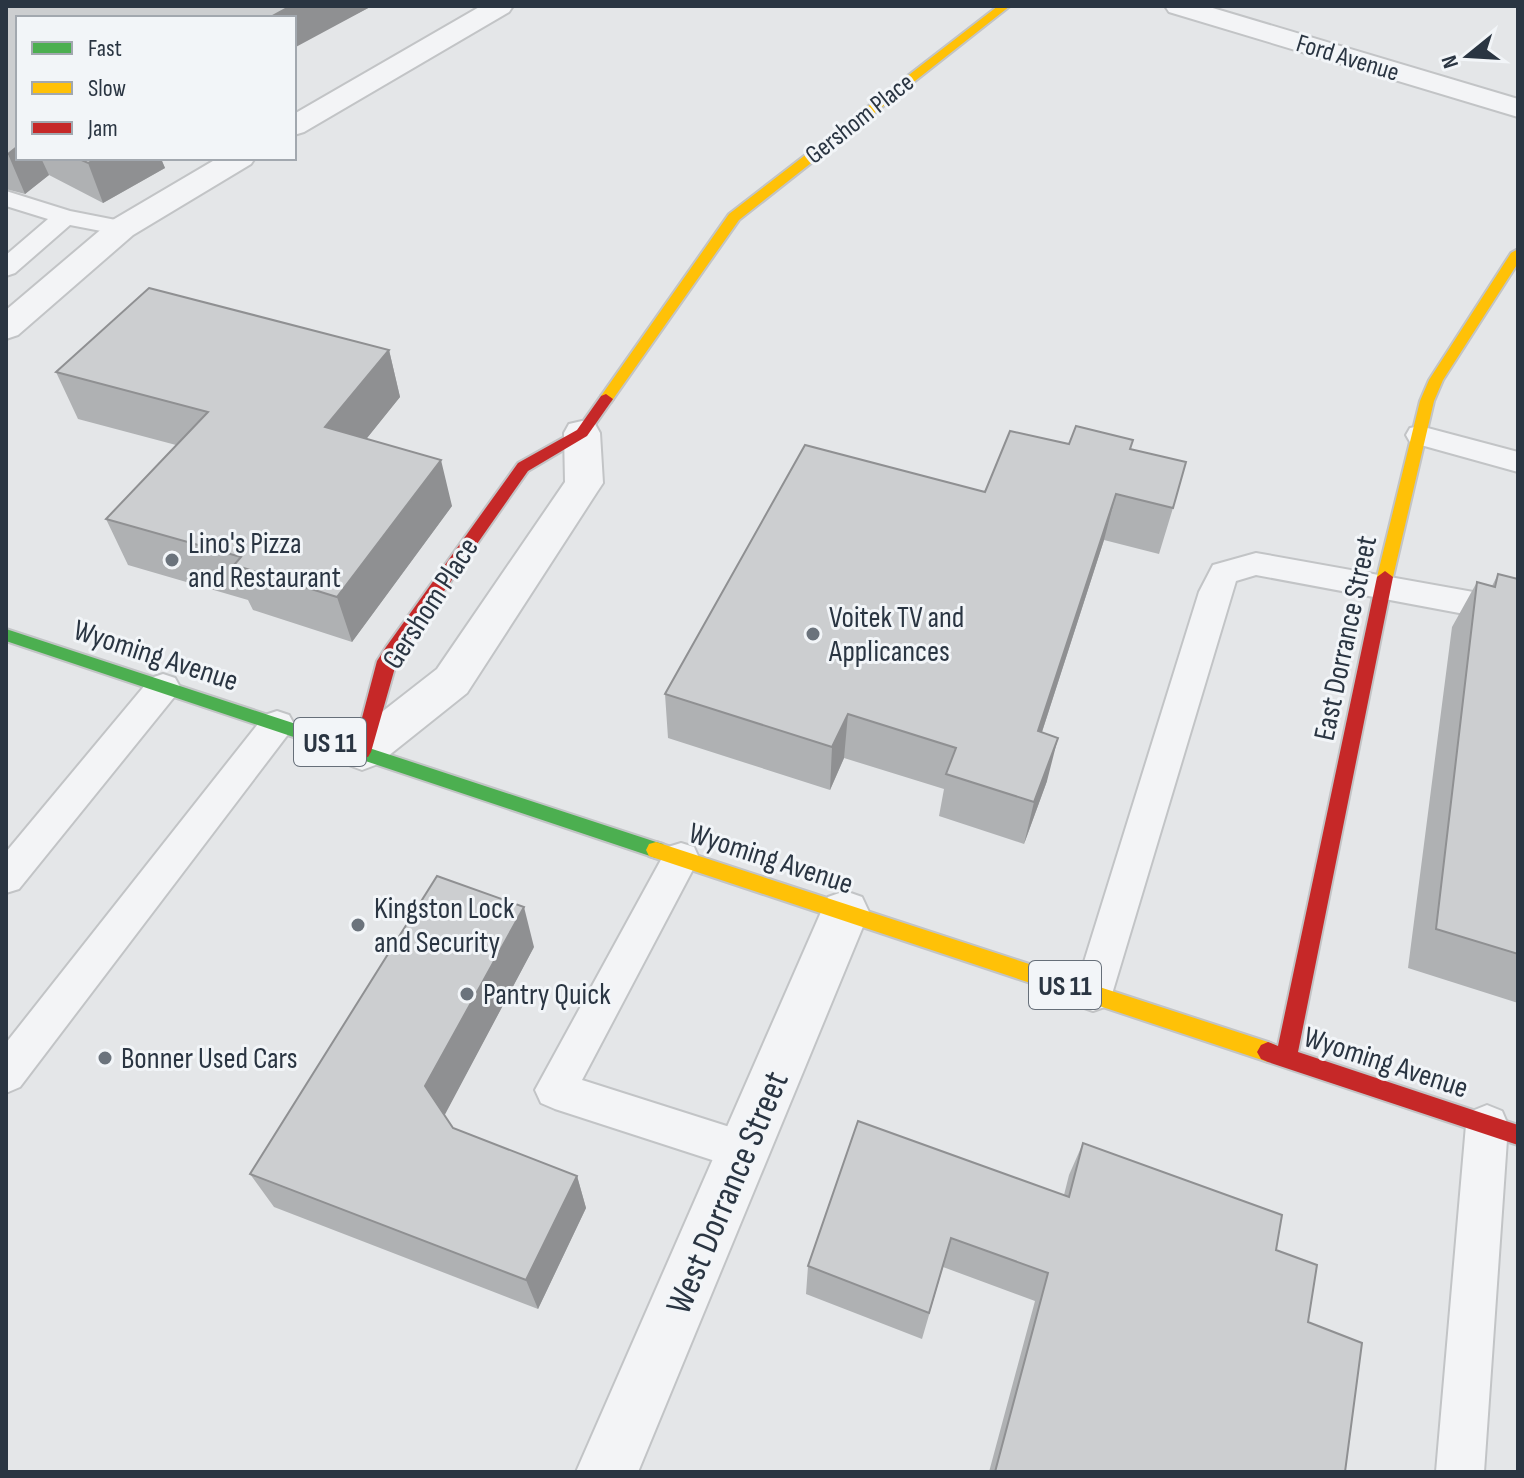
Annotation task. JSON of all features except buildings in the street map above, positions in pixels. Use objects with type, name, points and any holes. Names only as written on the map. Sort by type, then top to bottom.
[{"type":"street","points":[[296,125],[500,6]]},
{"type":"street","name":"Gershom Place","points":[[362,752],[386,661],[392,652],[523,467],[582,433],[734,217],[1005,6]]},
{"type":"street","name":"Ford Avenue","points":[[1178,6],[1518,108]]},
{"type":"street","points":[[6,328],[122,228],[237,160]]},
{"type":"street","name":"East Dorrance Street","points":[[1286,1058],[1382,589],[1427,401],[1436,380],[1518,253]]},
{"type":"street","name":"Gershom Place","points":[[362,752],[452,681],[584,483],[582,433]]},
{"type":"street","name":"Wyoming Avenue","points":[[8,639],[277,724],[1502,1130]]},
{"type":"street","name":"West Dorrance Street","points":[[607,1472],[845,912]]},
{"type":"lane","points":[[6,198],[65,217],[122,228]]},
{"type":"lane","points":[[6,268],[65,217]]},
{"type":"lane","points":[[1420,435],[1518,462]]},
{"type":"lane","points":[[1093,994],[1215,592],[1224,573],[1256,564],[1518,612]]},
{"type":"lane","points":[[6,878],[163,687]]},
{"type":"lane","points":[[6,1074],[277,724]]},
{"type":"lane","points":[[681,858],[555,1090],[743,1150]]},
{"type":"lane","points":[[1460,1472],[1502,1130]]},
{"type":"traffic: fast","points":[[6,635],[656,850]]},
{"type":"traffic: slow","points":[[606,399],[734,217],[1005,6]]},
{"type":"traffic: slow","points":[[1385,577],[1427,401],[1436,380],[1518,253]]},
{"type":"traffic: slow","points":[[656,850],[1268,1052]]},
{"type":"traffic: jam","points":[[362,752],[386,661],[392,652],[523,467],[582,433],[606,399]]},
{"type":"traffic: jam","points":[[1286,1058],[1385,577]]},
{"type":"traffic: jam","points":[[1268,1052],[1518,1135]]},
{"type":"place","name":"Lino's Pizza and Restaurant","points":[[172,560]]},
{"type":"place","name":"Voitek TV and Applicances","points":[[813,634]]},
{"type":"place","name":"Kingston Lock and Security","points":[[358,925]]},
{"type":"place","name":"Pantry Quick","points":[[467,994]]},
{"type":"place","name":"Bonner Used Cars","points":[[105,1058]]}]
